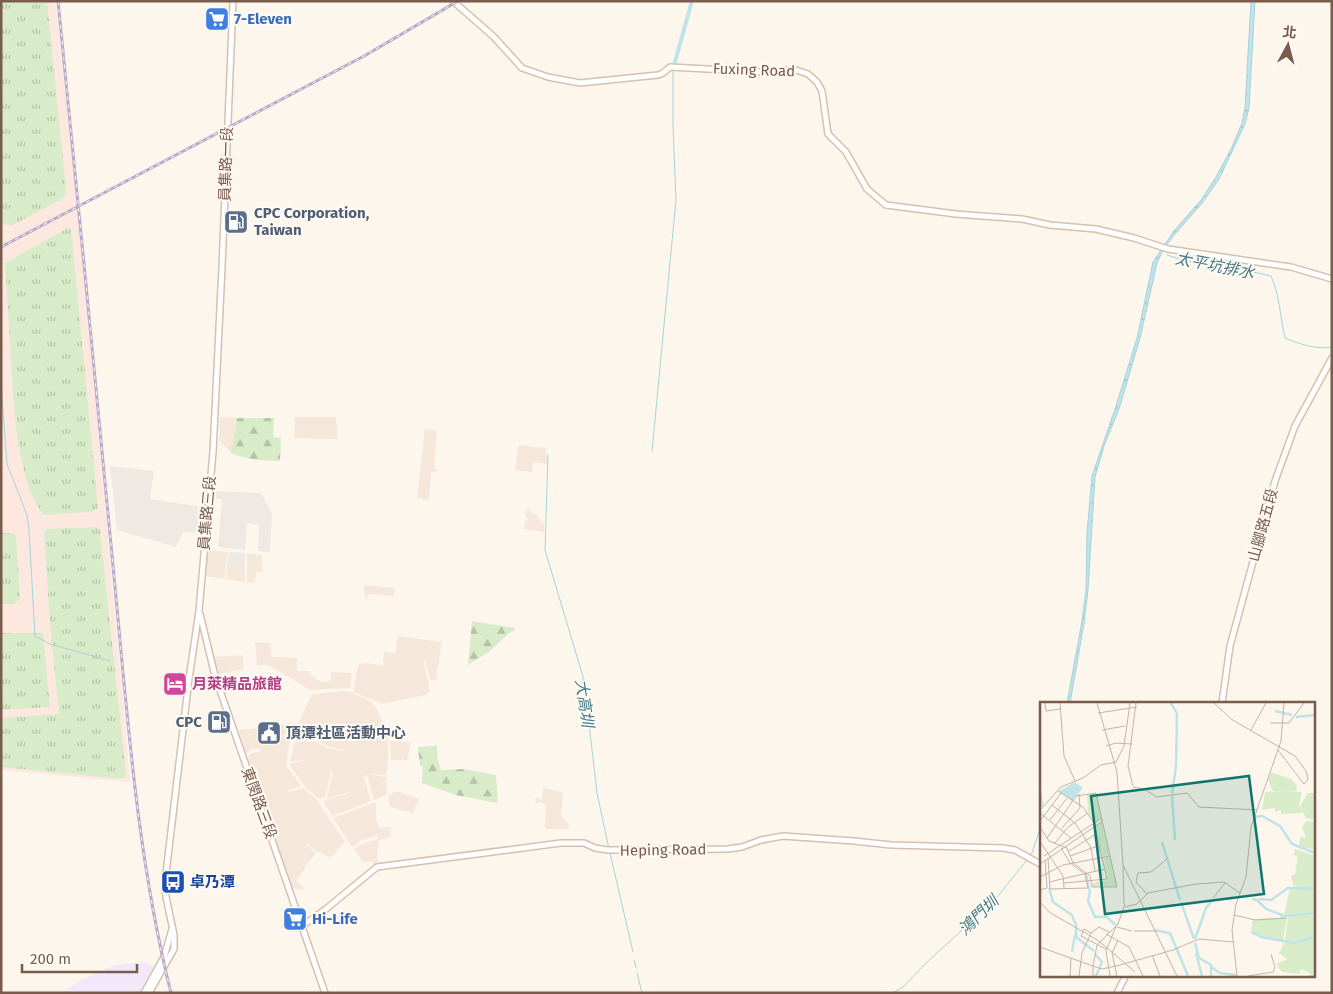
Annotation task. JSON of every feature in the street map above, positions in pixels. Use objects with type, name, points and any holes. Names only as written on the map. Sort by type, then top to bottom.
[{"type":"street","name":"員集路一段","points":[[215,416],[233,1]]},
{"type":"street","name":"Fuxing Road","points":[[453,1],[494,36],[522,68],[548,78],[580,83],[658,75],[670,67],[763,72],[792,70],[808,74],[817,82],[822,91],[828,134],[846,152],[867,189],[886,205],[956,214],[1022,219],[1050,225],[1096,229],[1168,249],[1291,267],[1332,279]]},
{"type":"street","name":"山腳路五段","points":[[1222,702],[1230,646],[1275,481],[1295,426],[1332,358]]},
{"type":"street","name":"員集路三段","points":[[199,611],[215,416]]},
{"type":"street","name":"東閔路三段","points":[[199,611],[215,676],[325,993]]},
{"type":"street","points":[[149,993],[174,949],[174,935],[166,897],[166,882],[189,679],[199,611]]},
{"type":"street","name":"Heping Road","points":[[302,926],[377,867],[561,843],[584,843],[595,848],[610,850],[728,849],[783,836],[854,840],[891,845],[1003,848],[1015,850],[1040,864]]},
{"type":"street","points":[[144,993],[163,960],[173,929]]},
{"type":"street","points":[[1116,993],[1125,976]]},
{"type":"shaded area","points":[[1,1],[55,1],[78,213],[130,782],[1,770]]},
{"type":"shaded area","points":[[220,417],[237,418],[231,453],[219,440]]},
{"type":"shaded area","points":[[295,417],[336,417],[338,439],[294,438]]},
{"type":"shaded area","points":[[425,429],[437,431],[434,468],[437,471],[431,473],[429,500],[417,498]]},
{"type":"shaded area","points":[[519,445],[546,448],[547,464],[533,462],[532,472],[515,470]]},
{"type":"shaded area","points":[[110,466],[154,471],[150,499],[203,507],[200,533],[183,532],[176,547],[117,530]]},
{"type":"shaded area","points":[[214,491],[261,493],[272,513],[270,552],[258,551],[259,525],[247,523],[245,550],[218,547],[222,499],[213,498]]},
{"type":"shaded area","points":[[529,508],[533,515],[536,513],[542,523],[544,523],[544,532],[524,529],[525,522],[528,520],[525,511]]},
{"type":"shaded area","points":[[208,550],[228,552],[224,578],[226,578],[227,567],[245,569],[245,582],[205,576]]},
{"type":"shaded area","points":[[229,552],[245,553],[245,569],[227,567]]},
{"type":"shaded area","points":[[247,553],[262,555],[262,572],[256,572],[255,583],[247,582]]},
{"type":"shaded area","points":[[364,585],[395,588],[394,596],[368,594],[367,598],[365,598]]},
{"type":"shaded area","points":[[398,636],[442,642],[436,680],[430,680],[425,660],[423,660],[429,692],[425,695],[382,704],[354,692],[359,664],[366,663],[384,666],[384,652],[395,653]]},
{"type":"shaded area","points":[[255,642],[270,643],[272,657],[297,658],[297,671],[309,671],[320,682],[331,681],[331,672],[352,673],[350,688],[310,690],[272,667],[266,665],[257,666]]},
{"type":"shaded area","points":[[243,655],[243,669],[218,673],[213,657]]},
{"type":"shaded area","points":[[341,691],[351,692],[370,701],[377,709],[388,739],[388,762],[386,775],[367,774],[386,777],[387,794],[374,800],[367,775],[365,775],[364,778],[371,801],[332,816],[323,801],[350,792],[327,798],[333,773],[331,772],[325,797],[320,799],[307,789],[290,766],[290,764],[310,759],[290,762],[295,742],[317,742],[329,749],[345,751],[349,743],[345,750],[330,747],[316,740],[295,741],[295,731],[311,696],[314,694]],"holes":[[[355,724],[354,740],[350,742],[352,739]]]},
{"type":"shaded area","points":[[293,723],[286,765],[301,786],[289,790],[289,792],[303,788],[317,800],[345,842],[330,858],[310,847],[305,841],[307,846],[316,853],[296,880],[303,887],[303,890],[290,887],[248,756],[254,752],[260,752],[260,749],[251,750],[246,753],[239,730]]},
{"type":"shaded area","points":[[390,741],[411,742],[407,760],[391,760]]},
{"type":"shaded area","points":[[543,788],[563,792],[561,816],[570,826],[566,829],[547,829],[545,827],[546,805],[541,802],[535,803],[535,797],[542,800]]},
{"type":"shaded area","points":[[396,791],[419,799],[413,813],[390,807],[388,797]]},
{"type":"shaded area","points":[[376,802],[376,821],[379,828],[391,827],[390,837],[378,841],[377,865],[374,866],[372,861],[364,863],[354,849],[361,844],[378,839],[377,836],[362,840],[352,847],[333,818]]},
{"type":"shaded area","points":[[145,962],[154,966],[140,993],[61,993],[81,980],[115,965]]},
{"type":"green space","points":[[1,1],[47,1],[66,189],[62,199],[11,226],[1,223]]},
{"type":"green space","points":[[71,228],[98,508],[91,512],[44,515],[27,483],[18,441],[13,397],[5,263]]},
{"type":"green space","points":[[237,418],[274,418],[273,437],[281,438],[280,461],[261,460],[231,453]]},
{"type":"green space","points":[[97,527],[100,530],[126,775],[122,779],[1,767],[1,718],[59,714],[50,625],[44,532],[47,529]]},
{"type":"green space","points":[[1,533],[13,533],[16,536],[20,599],[14,604],[1,604]]},
{"type":"green space","points":[[472,621],[515,628],[515,630],[490,651],[468,665]]},
{"type":"green space","points":[[1,633],[43,633],[50,707],[1,710]]},
{"type":"green space","points":[[437,746],[437,756],[441,770],[464,769],[496,775],[497,803],[456,795],[422,783],[423,766],[420,766],[418,747]]},
{"type":"water","points":[[1251,1],[1255,1],[1249,108],[1245,124],[1219,179],[1203,202],[1163,250],[1157,263],[1140,338],[1119,409],[1104,446],[1095,477],[1088,590],[1084,623],[1070,702],[1067,702],[1086,590],[1087,533],[1092,476],[1137,338],[1153,262],[1173,232],[1201,200],[1216,177],[1232,147],[1242,123],[1245,108]]},
{"type":"waterway","points":[[673,69],[692,1]]},
{"type":"waterway","points":[[652,451],[676,200],[673,69]]},
{"type":"waterway","name":"太平坑排水","points":[[1167,255],[1192,262],[1271,276],[1278,299],[1285,338],[1314,347],[1332,347]]},
{"type":"waterway","points":[[1,383],[7,464],[27,515],[35,636],[50,644],[110,661]]},
{"type":"waterway","name":"大高圳","points":[[548,455],[545,550],[584,680],[597,793],[609,849]]},
{"type":"waterway","name":"鴻門圳","points":[[1029,856],[1032,853],[1040,828]]},
{"type":"waterway","name":"大高圳","points":[[610,853],[633,952]]},
{"type":"waterway","name":"鴻門圳","points":[[893,993],[903,987],[926,963],[993,902],[1027,860]]},
{"type":"waterway","name":"大高圳","points":[[634,960],[636,968]]},
{"type":"waterway","name":"大高圳","points":[[637,973],[642,993]]},
{"type":"railway","points":[[58,1],[134,781],[149,887],[171,993]]},
{"type":"railway","points":[[1,247],[366,55],[458,1]]},
{"type":"place","name":"7-Eleven","points":[[217,19]]},
{"type":"place","name":"CPC Corporation, Taiwan","points":[[236,222]]},
{"type":"place","name":"月萊精品旅館","points":[[175,684]]},
{"type":"place","name":"CPC","points":[[219,722]]},
{"type":"place","name":"頂潭社區活動中心","points":[[269,733]]},
{"type":"place","name":"卓乃潭","points":[[173,882]]},
{"type":"place","name":"Hi-Life","points":[[295,919]]}]
